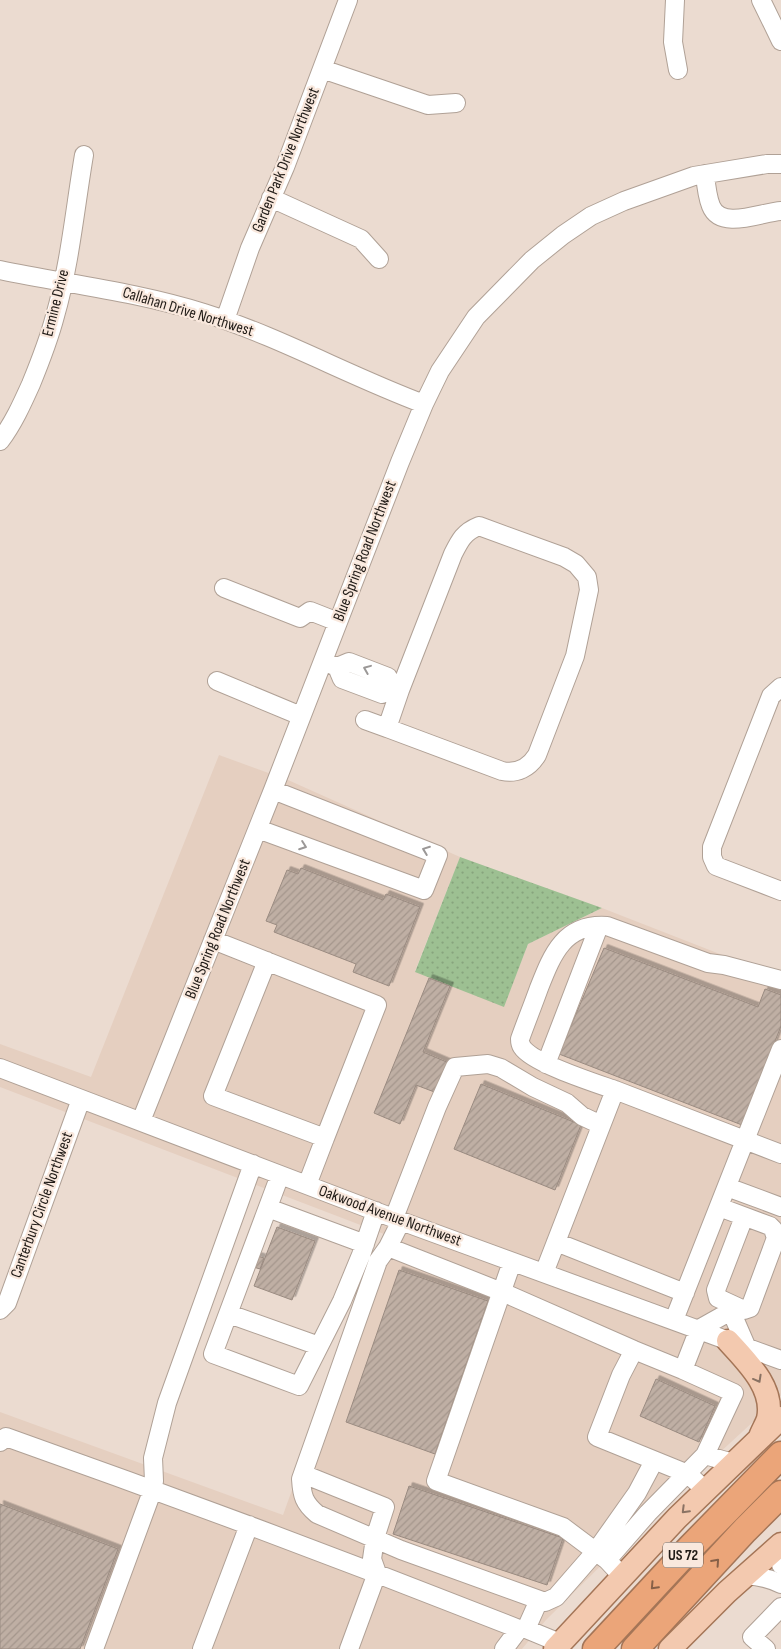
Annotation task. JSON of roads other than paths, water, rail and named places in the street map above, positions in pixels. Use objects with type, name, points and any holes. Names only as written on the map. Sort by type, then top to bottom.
[{"type":"highway","name":"US 72","points":[[596,1649],[684,1554],[777,1459]]},
{"type":"highway","name":"US 72","points":[[635,1649],[745,1530],[781,1494]]},
{"type":"main road","points":[[738,1344],[757,1375],[768,1403],[768,1418],[758,1440]]},
{"type":"main road","points":[[558,1646],[705,1490],[781,1418]]},
{"type":"main road","points":[[758,1440],[781,1428]]},
{"type":"main road","points":[[670,1649],[727,1592],[781,1544]]},
{"type":"street","name":"Garden Park Drive Northwest","points":[[224,320],[250,248],[272,198],[348,0]]},
{"type":"street","points":[[675,0],[674,42],[678,70]]},
{"type":"street","points":[[761,0],[781,41]]},
{"type":"street","points":[[322,69],[428,105],[456,103]]},
{"type":"street","name":"Ermine Drive","points":[[0,441],[9,430],[36,372],[55,317],[63,282],[84,155]]},
{"type":"street","name":"Blue Spring Road Northwest","points":[[141,1122],[301,716],[330,664],[338,622],[424,404],[440,372],[476,317],[532,260],[563,235],[591,216],[663,186],[705,174],[767,164],[781,164]]},
{"type":"street","points":[[705,174],[708,198],[712,208],[720,216],[742,218],[781,211]]},
{"type":"street","points":[[272,198],[361,239],[379,259]]},
{"type":"street","name":"Callahan Drive Northwest","points":[[0,270],[116,290],[158,300],[224,320],[258,332],[399,395],[424,404]]},
{"type":"street","points":[[365,720],[502,771],[511,773],[532,764],[575,656],[589,590],[587,577],[576,564],[564,557],[479,526],[462,536],[396,689],[387,728]]},
{"type":"street","points":[[224,588],[300,618],[310,611],[338,622]]},
{"type":"street","points":[[330,664],[342,679],[382,694],[396,689]]},
{"type":"street","points":[[217,681],[301,716]]},
{"type":"street","points":[[780,685],[771,696],[712,847],[712,857],[716,866],[781,891]]},
{"type":"street","points":[[258,829],[424,890],[428,882],[438,855],[273,790]]},
{"type":"street","points":[[781,980],[733,967],[708,963],[607,926],[594,925],[580,930],[565,939],[556,949],[545,971],[520,1039],[521,1046],[528,1054],[546,1064],[781,1154]]},
{"type":"street","points":[[546,1064],[599,926]]},
{"type":"street","points":[[213,940],[377,1005],[307,1185]]},
{"type":"street","points":[[267,961],[213,1096],[325,1138]]},
{"type":"street","points":[[674,1320],[746,1140],[777,1072],[781,1049]]},
{"type":"street","points":[[388,1247],[502,1292],[734,1393],[705,1455],[648,1513],[556,1597],[545,1602],[539,1600],[401,1550],[317,1514],[307,1506],[300,1479],[378,1261],[388,1247],[437,1107],[455,1067],[488,1064],[501,1068],[533,1087],[567,1103],[582,1116],[601,1125]]},
{"type":"street","name":"Oakwood Avenue Northwest","points":[[0,1068],[512,1262],[781,1360]]},
{"type":"street","points":[[544,1273],[615,1090]]},
{"type":"street","name":"Canterbury Circle Northwest","points":[[0,1310],[7,1303],[81,1099]]},
{"type":"street","points":[[94,1649],[152,1489],[154,1481],[153,1458],[167,1403],[253,1164]]},
{"type":"street","points":[[213,1354],[280,1175]]},
{"type":"street","points":[[727,1187],[781,1207]]},
{"type":"street","points":[[719,1207],[770,1226],[776,1238],[750,1308],[744,1310],[732,1308],[718,1298],[716,1290],[744,1217]]},
{"type":"street","points":[[268,1208],[365,1244]]},
{"type":"street","points":[[188,1344],[298,1386],[342,1301],[376,1211]]},
{"type":"street","points":[[556,1242],[685,1293]]},
{"type":"street","points":[[512,1262],[436,1481],[563,1527],[601,1555],[622,1576]]},
{"type":"street","points":[[683,1370],[699,1329],[732,1308]]},
{"type":"street","points":[[732,1308],[738,1344]]},
{"type":"street","points":[[229,1314],[319,1346]]},
{"type":"street","points":[[634,1350],[621,1375],[597,1437],[688,1474],[705,1490]]},
{"type":"street","points":[[0,1442],[6,1437],[152,1489],[522,1629],[558,1646]]},
{"type":"street","points":[[705,1455],[733,1463]]},
{"type":"street","points":[[601,1555],[638,1493],[654,1461]]},
{"type":"street","points":[[303,1474],[384,1507],[375,1538],[372,1559],[377,1573],[349,1649]]},
{"type":"street","points":[[202,1649],[249,1525]]},
{"type":"street","points":[[781,1560],[781,1565]]},
{"type":"street","points":[[746,1575],[761,1576],[781,1584]]},
{"type":"street","points":[[504,1649],[522,1629],[539,1600]]},
{"type":"street","points":[[766,1649],[752,1637],[781,1606]]}]
